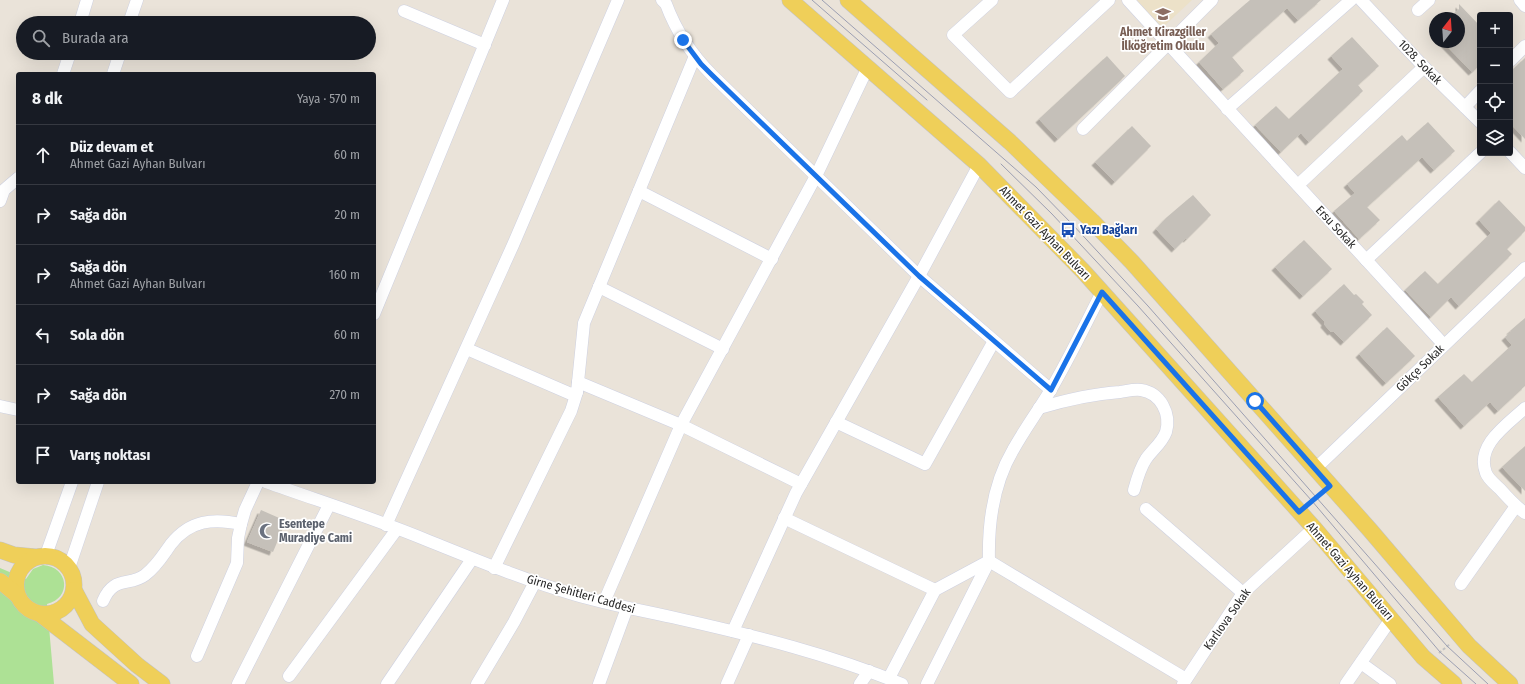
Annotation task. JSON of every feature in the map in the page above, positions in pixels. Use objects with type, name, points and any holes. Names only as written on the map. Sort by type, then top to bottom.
[{"type":"main road","name":"Ahmet Gazi Ayhan Bulvarı","points":[[790,0],[979,165],[1102,292],[1314,528],[1428,661],[1454,684]]},
{"type":"main road","points":[[848,0],[1010,142],[1132,262],[1460,636],[1510,684]]},
{"type":"main road","points":[[0,550],[14,555],[57,558],[69,568],[74,582],[74,590],[68,604],[55,612],[40,614]]},
{"type":"main road","points":[[17,595],[16,580],[18,572],[22,566],[40,556]]},
{"type":"main road","points":[[0,581],[17,595],[26,607],[40,614],[131,684]]},
{"type":"main road","points":[[74,590],[92,624],[137,665],[162,684]]},
{"type":"street","points":[[82,16],[87,0]]},
{"type":"street","points":[[131,16],[137,0]]},
{"type":"street","points":[[376,309],[503,0]]},
{"type":"street","points":[[289,676],[391,527],[466,348],[514,245],[618,0]]},
{"type":"street","points":[[662,0],[666,4],[676,28],[683,40],[712,75],[919,276],[1051,390]]},
{"type":"street","points":[[992,0],[953,35],[1010,92],[1109,0]]},
{"type":"street","name":"Ersu Sokak","points":[[1128,0],[1444,345]]},
{"type":"street","points":[[1083,129],[1212,0]]},
{"type":"street","points":[[1227,109],[1351,0]]},
{"type":"street","name":"1028. Sokak","points":[[1361,0],[1424,67],[1478,120]]},
{"type":"street","points":[[1418,10],[1429,0]]},
{"type":"street","points":[[1520,0],[1525,6]]},
{"type":"street","points":[[404,12],[485,45]]},
{"type":"street","points":[[1513,58],[1525,46]]},
{"type":"street","points":[[494,568],[571,411],[578,387],[584,323],[695,56]]},
{"type":"street","points":[[65,72],[68,60]]},
{"type":"street","points":[[114,72],[118,60]]},
{"type":"street","points":[[604,602],[681,425],[816,176],[868,67]]},
{"type":"street","points":[[1298,185],[1424,67]]},
{"type":"street","points":[[1464,107],[1477,94]]},
{"type":"street","points":[[1366,260],[1477,156]]},
{"type":"street","points":[[733,631],[801,484],[919,276],[979,165]]},
{"type":"street","points":[[0,178],[15,180]]},
{"type":"street","points":[[0,201],[4,190],[15,180]]},
{"type":"street","points":[[639,191],[772,259]]},
{"type":"street","name":"Gökçe Sokak","points":[[1315,469],[1525,268]]},
{"type":"street","points":[[599,287],[723,349]]},
{"type":"street","points":[[927,684],[989,561],[989,527],[991,511],[999,480],[1012,450],[1051,390],[1102,292]]},
{"type":"street","points":[[836,422],[925,464],[994,341]]},
{"type":"street","points":[[466,348],[571,394],[578,387]]},
{"type":"street","points":[[578,387],[681,425],[801,484]]},
{"type":"street","points":[[1039,408],[1090,396],[1135,390],[1147,392],[1157,398],[1164,407],[1167,426],[1162,439],[1140,468],[1134,490]]},
{"type":"street","points":[[0,406],[16,410]]},
{"type":"street","points":[[1461,584],[1520,510],[1486,475],[1484,459],[1488,447],[1494,437],[1525,408]]},
{"type":"street","points":[[40,556],[71,484]]},
{"type":"street","points":[[69,568],[97,484]]},
{"type":"street","points":[[197,656],[237,563],[238,538],[241,524],[245,510],[257,484]]},
{"type":"street","name":"Girne Şehitleri Caddesi","points":[[277,484],[299,488],[329,505],[391,527],[494,568],[535,582],[627,608],[749,635],[817,654],[869,671],[902,684]]},
{"type":"street","points":[[238,684],[329,505]]},
{"type":"street","points":[[1146,509],[1243,593]]},
{"type":"street","points":[[784,518],[935,590]]},
{"type":"street","points":[[103,601],[115,585],[138,579],[149,572],[162,559],[172,543],[192,527],[209,521],[229,521],[241,524]]},
{"type":"street","name":"Karlıova Sokak","points":[[1185,682],[1243,593],[1314,528]]},
{"type":"street","points":[[388,684],[472,559]]},
{"type":"street","points":[[888,678],[935,590],[989,561]]},
{"type":"street","points":[[989,561],[1185,682]]},
{"type":"street","points":[[477,684],[514,622],[535,582]]},
{"type":"street","points":[[599,684],[627,608]]},
{"type":"street","points":[[1346,684],[1391,619]]},
{"type":"street","points":[[727,684],[749,635]]},
{"type":"street","points":[[1361,662],[1390,684]]},
{"type":"street","points":[[860,684],[869,671]]},
{"type":"path","points":[[1299,512],[1330,486]]},
{"type":"path","points":[[1428,661],[1460,636]]},
{"type":"shaded area","name":"Ahmet Kirazgiller İlköğretim Okulu","points":[[1135,0],[1192,0],[1162,28]]},
{"type":"green space","points":[[43,565],[52,567],[58,571],[64,583],[64,590],[61,596],[55,601],[47,604],[54,684],[0,684],[0,568],[26,579],[33,569]]},
{"type":"building","points":[[1250,0],[1321,0],[1298,20],[1287,8],[1232,57],[1244,71],[1223,89],[1199,62],[1219,43],[1211,34]]},
{"type":"building","points":[[1459,4],[1477,23],[1477,68],[1472,72],[1449,48],[1465,48],[1465,12],[1456,12],[1459,9]]},
{"type":"building","points":[[1352,37],[1379,66],[1358,85],[1363,91],[1309,142],[1301,133],[1281,152],[1255,125],[1276,106],[1289,119],[1343,69],[1331,56]]},
{"type":"building","points":[[1107,56],[1125,76],[1058,139],[1039,119]]},
{"type":"building","points":[[1525,58],[1525,139],[1513,126],[1513,69]]},
{"type":"building","points":[[1428,122],[1455,151],[1434,170],[1422,157],[1367,207],[1380,220],[1359,239],[1334,211],[1355,193],[1347,184],[1402,135],[1407,141]]},
{"type":"building","points":[[1132,126],[1151,146],[1115,182],[1095,162]]},
{"type":"building","points":[[1193,195],[1211,215],[1175,249],[1156,229],[1166,218]]},
{"type":"building","points":[[1499,200],[1525,227],[1525,231],[1507,249],[1512,254],[1459,306],[1451,297],[1431,317],[1405,290],[1425,271],[1438,284],[1491,233],[1479,220]]},
{"type":"building","points":[[1304,240],[1332,269],[1303,296],[1275,267]]},
{"type":"building","points":[[1344,284],[1354,295],[1356,294],[1364,302],[1362,304],[1372,315],[1344,342],[1333,331],[1331,332],[1324,324],[1325,322],[1315,311]]},
{"type":"building","points":[[1525,318],[1525,386],[1498,411],[1490,402],[1464,426],[1438,397],[1464,374],[1472,382],[1512,345],[1505,337]]},
{"type":"building","points":[[1387,327],[1415,356],[1386,383],[1359,354]]},
{"type":"building","points":[[1525,446],[1525,491],[1502,467]]},
{"type":"building","name":"Esentepe Muradiye Cami","points":[[261,510],[286,521],[273,552],[247,542]]},
{"type":"tram line","points":[[812,0],[927,100]]},
{"type":"tram line","points":[[822,0],[1036,187],[1148,306],[1447,646],[1488,684]]},
{"type":"tram line","points":[[1001,164],[1052,214],[1138,306],[1312,501],[1440,652],[1476,684]]},
{"type":"place","name":"Ahmet Kirazgiller İlköğretim Okulu","points":[[1163,14]]},
{"type":"place","name":"Yazı Bağları","points":[[1068,230]]},
{"type":"place","name":"Esentepe Muradiye Cami","points":[[267,531]]},
{"type":"route","points":[[683,40],[701,64],[712,75],[919,276],[1051,390],[1102,292],[1299,512],[1330,486],[1255,401]]}]
